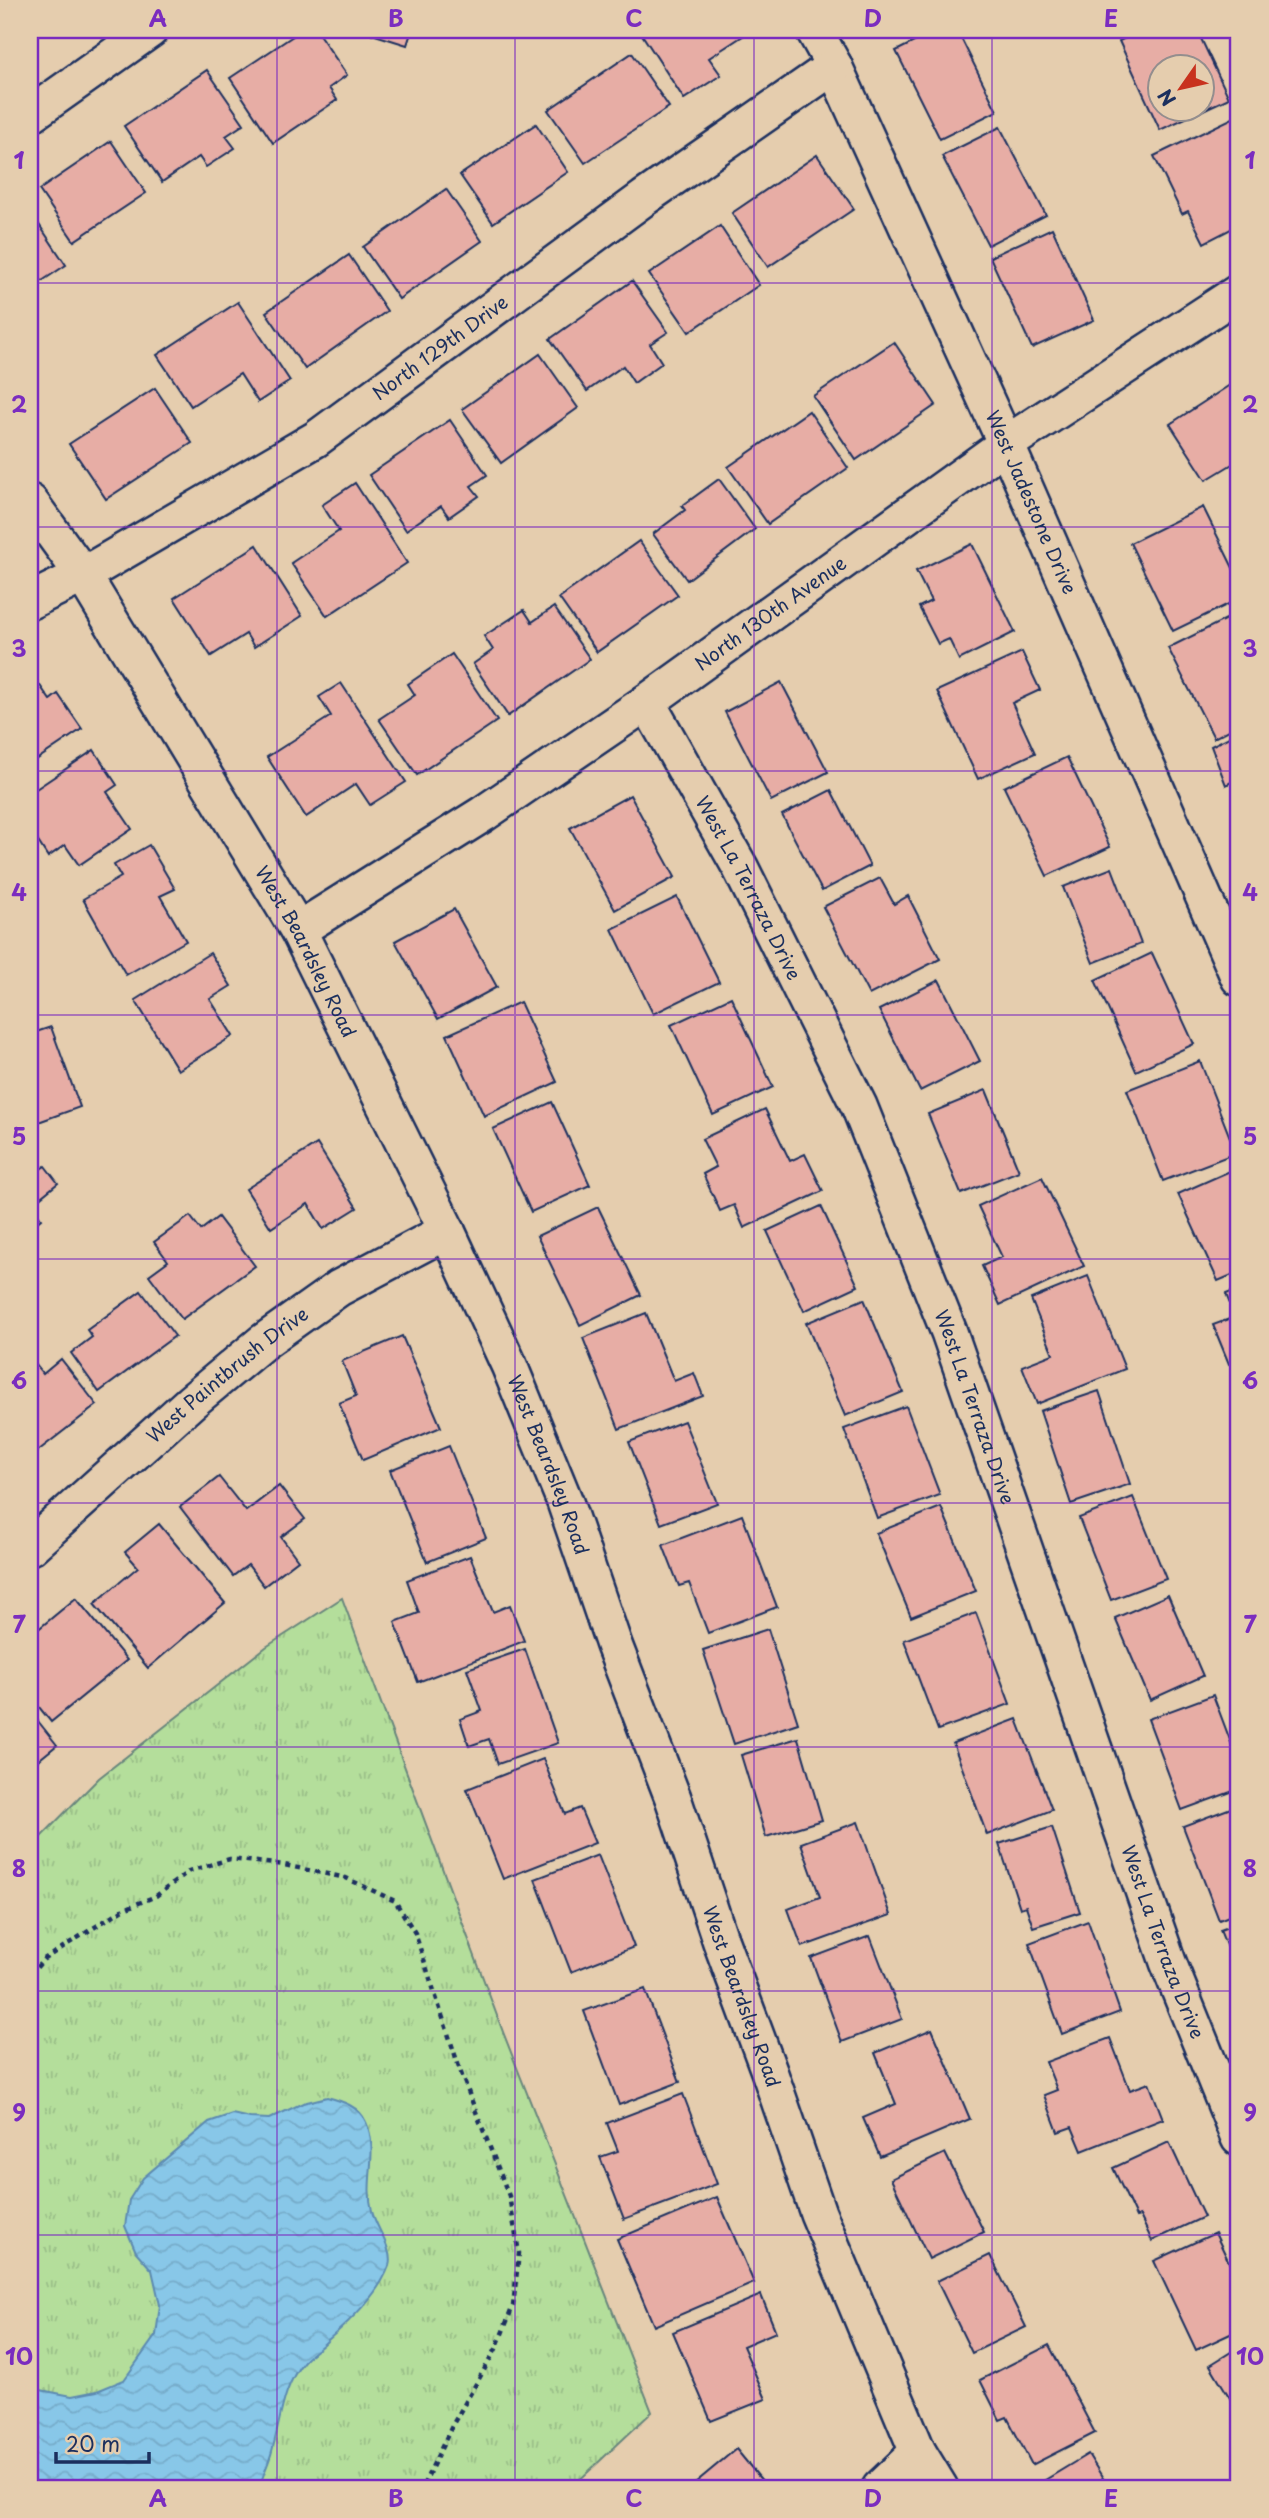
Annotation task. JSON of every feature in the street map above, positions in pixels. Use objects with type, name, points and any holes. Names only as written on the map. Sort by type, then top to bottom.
[{"type":"street","points":[[30,115],[150,30]]},
{"type":"street","name":"West Jadestone Drive","points":[[814,30],[834,66],[1006,444],[1239,978]]},
{"type":"street","name":"North 129th Drive","points":[[30,601],[83,575],[316,439],[643,198],[834,66]]},
{"type":"street","name":"North 130th Avenue","points":[[298,930],[483,814],[647,702],[1006,444],[1239,292]]},
{"type":"street","name":"West Beardsley Road","points":[[30,502],[83,575],[298,930],[447,1231],[509,1365],[565,1502],[614,1645],[673,1798],[721,1942],[818,2213],[918,2452],[940,2488]]},
{"type":"street","name":"West La Terraza Drive","points":[[647,702],[740,867],[859,1106],[949,1332],[1168,1962],[1239,2138]]},
{"type":"street","name":"West Paintbrush Drive","points":[[30,1547],[191,1402],[263,1342],[339,1288],[447,1231]]},
{"type":"street","points":[[880,2488],[918,2452]]},
{"type":"path","points":[[30,1975],[44,1959],[122,1910],[156,1896],[189,1871],[230,1859],[284,1865],[346,1878],[395,1901],[415,1933],[462,2076],[509,2196],[519,2253],[513,2306],[496,2348],[453,2424],[422,2488]]},
{"type":"green space","points":[[342,1598],[503,2032],[652,2412],[571,2488],[30,2488],[30,1848],[99,1778],[266,1647]]},
{"type":"water","points":[[327,2097],[355,2108],[366,2122],[372,2155],[370,2200],[389,2253],[389,2266],[378,2287],[363,2306],[307,2358],[297,2371],[283,2404],[271,2455],[260,2486],[30,2488],[30,2388],[72,2396],[97,2391],[124,2380],[156,2335],[160,2305],[152,2270],[136,2252],[125,2226],[129,2200],[143,2178],[209,2122],[232,2114],[269,2119],[303,2103]]},
{"type":"building","points":[[302,30],[316,30],[347,75],[329,88],[337,100],[273,143],[230,78]]},
{"type":"building","points":[[359,30],[412,30],[407,45]]},
{"type":"building","points":[[639,30],[752,30],[709,58],[721,75],[684,99]]},
{"type":"building","points":[[938,30],[957,30],[997,111],[940,139],[896,51]]},
{"type":"building","points":[[1143,30],[1197,30],[1207,52],[1146,52],[1146,100],[1119,41]]},
{"type":"building","points":[[632,53],[669,107],[585,163],[548,110]]},
{"type":"building","points":[[207,70],[244,124],[226,136],[235,148],[206,167],[199,157],[162,182],[124,126]]},
{"type":"building","points":[[1216,70],[1229,98],[1216,104]]},
{"type":"building","points":[[1239,115],[1239,225],[1204,243],[1188,211],[1182,214],[1154,156]]},
{"type":"building","points":[[1156,122],[1177,122],[1160,130]]},
{"type":"building","points":[[536,124],[568,172],[493,223],[460,175]]},
{"type":"building","points":[[1000,127],[1046,215],[988,245],[942,156]]},
{"type":"building","points":[[111,141],[146,193],[74,241],[39,190]]},
{"type":"building","points":[[817,155],[854,209],[768,267],[732,213]]},
{"type":"building","points":[[446,189],[482,241],[399,299],[363,247]]},
{"type":"building","points":[[30,211],[66,265],[30,289]]},
{"type":"building","points":[[720,226],[759,285],[689,332],[649,274]]},
{"type":"building","points":[[1052,228],[1094,320],[1032,348],[990,257]]},
{"type":"building","points":[[349,255],[387,311],[305,369],[266,312]]},
{"type":"building","points":[[632,281],[668,332],[650,344],[662,363],[634,383],[623,366],[587,391],[550,339]]},
{"type":"building","points":[[238,302],[290,381],[258,402],[240,374],[191,406],[157,355]]},
{"type":"building","points":[[894,342],[936,405],[856,460],[813,396]]},
{"type":"building","points":[[540,354],[578,408],[501,463],[462,409]]},
{"type":"building","points":[[1239,379],[1239,460],[1206,480],[1170,424]]},
{"type":"building","points":[[155,388],[192,443],[106,499],[69,444]]},
{"type":"building","points":[[809,411],[848,468],[768,524],[728,467]]},
{"type":"building","points":[[450,420],[487,475],[471,486],[479,496],[449,517],[441,506],[406,530],[369,475]]},
{"type":"building","points":[[719,479],[755,529],[687,580],[653,534],[685,510],[682,506]]},
{"type":"building","points":[[355,483],[407,563],[327,616],[291,563],[339,531],[322,505]]},
{"type":"building","points":[[1203,507],[1239,580],[1239,599],[1173,631],[1130,543]]},
{"type":"building","points":[[639,541],[678,595],[597,652],[559,598]]},
{"type":"building","points":[[972,544],[1015,632],[959,660],[949,639],[938,644],[919,607],[931,601],[916,571]]},
{"type":"building","points":[[257,545],[302,616],[254,647],[246,634],[211,656],[174,598]]},
{"type":"building","points":[[554,607],[590,659],[508,716],[473,664],[493,650],[484,636],[524,610],[532,622]]},
{"type":"building","points":[[1226,619],[1239,644],[1239,725],[1214,738],[1168,648]]},
{"type":"building","points":[[1022,652],[1040,690],[1012,703],[1035,753],[978,779],[937,691]]},
{"type":"building","points":[[452,654],[497,721],[417,775],[379,719],[415,695],[408,684]]},
{"type":"building","points":[[30,671],[50,700],[58,694],[82,729],[30,764]]},
{"type":"building","points":[[781,682],[828,772],[771,801],[725,712]]},
{"type":"building","points":[[341,683],[406,782],[370,805],[356,784],[306,817],[267,757],[331,716],[319,697]]},
{"type":"building","points":[[1239,732],[1239,778],[1226,785],[1211,746]]},
{"type":"building","points":[[94,750],[117,785],[107,792],[132,829],[79,865],[65,845],[48,857],[30,829],[30,793]]},
{"type":"building","points":[[1067,757],[1110,847],[1047,876],[1004,787]]},
{"type":"building","points":[[831,790],[870,866],[822,891],[782,815]]},
{"type":"building","points":[[630,795],[675,877],[615,910],[570,828]]},
{"type":"building","points":[[149,845],[175,889],[160,896],[186,941],[126,975],[83,899],[121,877],[114,865]]},
{"type":"building","points":[[1112,868],[1141,944],[1093,963],[1063,887]]},
{"type":"building","points":[[880,878],[894,904],[908,896],[940,959],[869,995],[823,907]]},
{"type":"building","points":[[677,897],[719,982],[653,1014],[612,929]]},
{"type":"building","points":[[454,909],[497,987],[438,1019],[395,941]]},
{"type":"building","points":[[210,953],[231,986],[210,999],[233,1036],[178,1070],[135,1000]]},
{"type":"building","points":[[1152,953],[1194,1044],[1136,1071],[1095,980]]},
{"type":"building","points":[[939,980],[980,1061],[920,1091],[879,1010]]},
{"type":"building","points":[[731,997],[773,1087],[713,1115],[671,1025]]},
{"type":"building","points":[[520,1002],[557,1082],[484,1116],[447,1035]]},
{"type":"building","points":[[51,1027],[80,1107],[30,1125],[30,1034]]},
{"type":"building","points":[[1200,1061],[1236,1153],[1163,1181],[1127,1090]]},
{"type":"building","points":[[986,1090],[1019,1171],[961,1194],[928,1114]]},
{"type":"building","points":[[552,1102],[590,1185],[531,1212],[493,1129]]},
{"type":"building","points":[[765,1109],[790,1161],[805,1154],[823,1191],[744,1228],[734,1205],[720,1211],[703,1174],[716,1167],[702,1139]]},
{"type":"building","points":[[317,1144],[357,1208],[323,1229],[308,1204],[271,1228],[246,1189]]},
{"type":"building","points":[[45,1166],[58,1183],[31,1205],[41,1219],[30,1228],[30,1176]]},
{"type":"building","points":[[1239,1167],[1239,1272],[1218,1281],[1178,1194]]},
{"type":"building","points":[[1042,1177],[1084,1266],[1000,1305],[982,1266],[1002,1257],[978,1206]]},
{"type":"building","points":[[821,1206],[858,1286],[804,1311],[767,1231]]},
{"type":"building","points":[[598,1207],[641,1295],[580,1325],[537,1236]]},
{"type":"building","points":[[190,1216],[201,1230],[218,1217],[255,1266],[182,1319],[149,1275],[168,1261],[154,1242]]},
{"type":"building","points":[[1088,1276],[1125,1369],[1037,1404],[1022,1366],[1053,1354],[1031,1299]]},
{"type":"building","points":[[1239,1289],[1239,1360],[1229,1364],[1213,1325],[1235,1317],[1226,1294]]},
{"type":"building","points":[[141,1291],[175,1336],[99,1392],[71,1353],[92,1337],[87,1330]]},
{"type":"building","points":[[864,1299],[903,1392],[845,1416],[806,1323]]},
{"type":"building","points":[[646,1313],[674,1381],[694,1373],[703,1396],[619,1429],[583,1338]]},
{"type":"building","points":[[402,1336],[441,1427],[363,1460],[339,1403],[356,1396],[342,1361]]},
{"type":"building","points":[[30,1358],[43,1374],[61,1359],[97,1405],[30,1457]]},
{"type":"building","points":[[1099,1391],[1130,1484],[1071,1504],[1040,1411]]},
{"type":"building","points":[[906,1406],[940,1495],[877,1518],[844,1429]]},
{"type":"building","points":[[684,1421],[717,1503],[661,1524],[629,1442]]},
{"type":"building","points":[[449,1446],[486,1538],[427,1562],[390,1470]]},
{"type":"building","points":[[219,1477],[246,1511],[279,1486],[305,1519],[281,1537],[298,1560],[264,1586],[248,1565],[233,1576],[180,1507]]},
{"type":"building","points":[[1133,1497],[1166,1579],[1111,1600],[1079,1518]]},
{"type":"building","points":[[941,1507],[976,1591],[911,1617],[876,1533]]},
{"type":"building","points":[[742,1515],[777,1607],[708,1633],[689,1583],[679,1586],[663,1545]]},
{"type":"building","points":[[159,1524],[225,1603],[148,1668],[94,1604],[138,1567],[125,1552]]},
{"type":"building","points":[[470,1556],[493,1612],[510,1605],[524,1641],[418,1682],[395,1622],[419,1613],[407,1580]]},
{"type":"building","points":[[1168,1595],[1203,1676],[1150,1700],[1115,1618]]},
{"type":"building","points":[[76,1598],[127,1660],[51,1722],[30,1696],[30,1636]]},
{"type":"building","points":[[976,1613],[1010,1704],[938,1730],[904,1640]]},
{"type":"building","points":[[768,1629],[798,1723],[734,1744],[703,1650]]},
{"type":"building","points":[[525,1649],[558,1743],[498,1764],[489,1739],[469,1746],[460,1719],[482,1711],[467,1669]]},
{"type":"building","points":[[1213,1695],[1239,1764],[1239,1789],[1182,1810],[1148,1719]]},
{"type":"building","points":[[30,1711],[57,1745],[30,1767]]},
{"type":"building","points":[[1017,1719],[1052,1810],[987,1835],[953,1743]]},
{"type":"building","points":[[798,1738],[822,1820],[766,1837],[741,1755]]},
{"type":"building","points":[[543,1759],[565,1814],[580,1808],[595,1843],[503,1879],[467,1789]]},
{"type":"building","points":[[1239,1805],[1239,1912],[1219,1920],[1183,1826]]},
{"type":"building","points":[[858,1822],[891,1915],[802,1947],[788,1909],[820,1897],[801,1843]]},
{"type":"building","points":[[1052,1827],[1080,1912],[1033,1927],[1026,1906],[1020,1908],[999,1844]]},
{"type":"building","points":[[598,1855],[634,1947],[571,1972],[535,1879]]},
{"type":"building","points":[[1088,1921],[1120,2012],[1062,2034],[1029,1943]]},
{"type":"building","points":[[1239,1923],[1239,1978],[1220,1930]]},
{"type":"building","points":[[870,1936],[902,2019],[842,2042],[811,1958]]},
{"type":"building","points":[[645,1989],[680,2082],[619,2105],[584,2011]]},
{"type":"building","points":[[932,2029],[970,2119],[880,2157],[863,2118],[896,2104],[875,2053]]},
{"type":"building","points":[[1110,2038],[1130,2090],[1149,2083],[1163,2119],[1082,2151],[1072,2127],[1058,2132],[1044,2095],[1057,2090],[1046,2062]]},
{"type":"building","points":[[683,2094],[717,2184],[624,2219],[600,2157],[618,2151],[607,2123]]},
{"type":"building","points":[[1169,2142],[1204,2217],[1152,2241],[1140,2216],[1136,2217],[1113,2168]]},
{"type":"building","points":[[945,2153],[984,2232],[929,2259],[891,2179]]},
{"type":"building","points":[[717,2197],[754,2283],[654,2326],[617,2239]]},
{"type":"building","points":[[1215,2233],[1239,2283],[1239,2330],[1196,2350],[1154,2261]]},
{"type":"building","points":[[990,2255],[1026,2327],[972,2353],[937,2281]]},
{"type":"building","points":[[761,2295],[776,2332],[743,2346],[766,2399],[711,2421],[673,2332]]},
{"type":"building","points":[[1049,2345],[1095,2433],[1032,2465],[1007,2417],[1000,2420],[980,2380]]},
{"type":"building","points":[[1239,2347],[1239,2413],[1210,2365]]},
{"type":"building","points":[[736,2449],[768,2488],[689,2488]]},
{"type":"building","points":[[1088,2454],[1109,2488],[1032,2488]]}]
